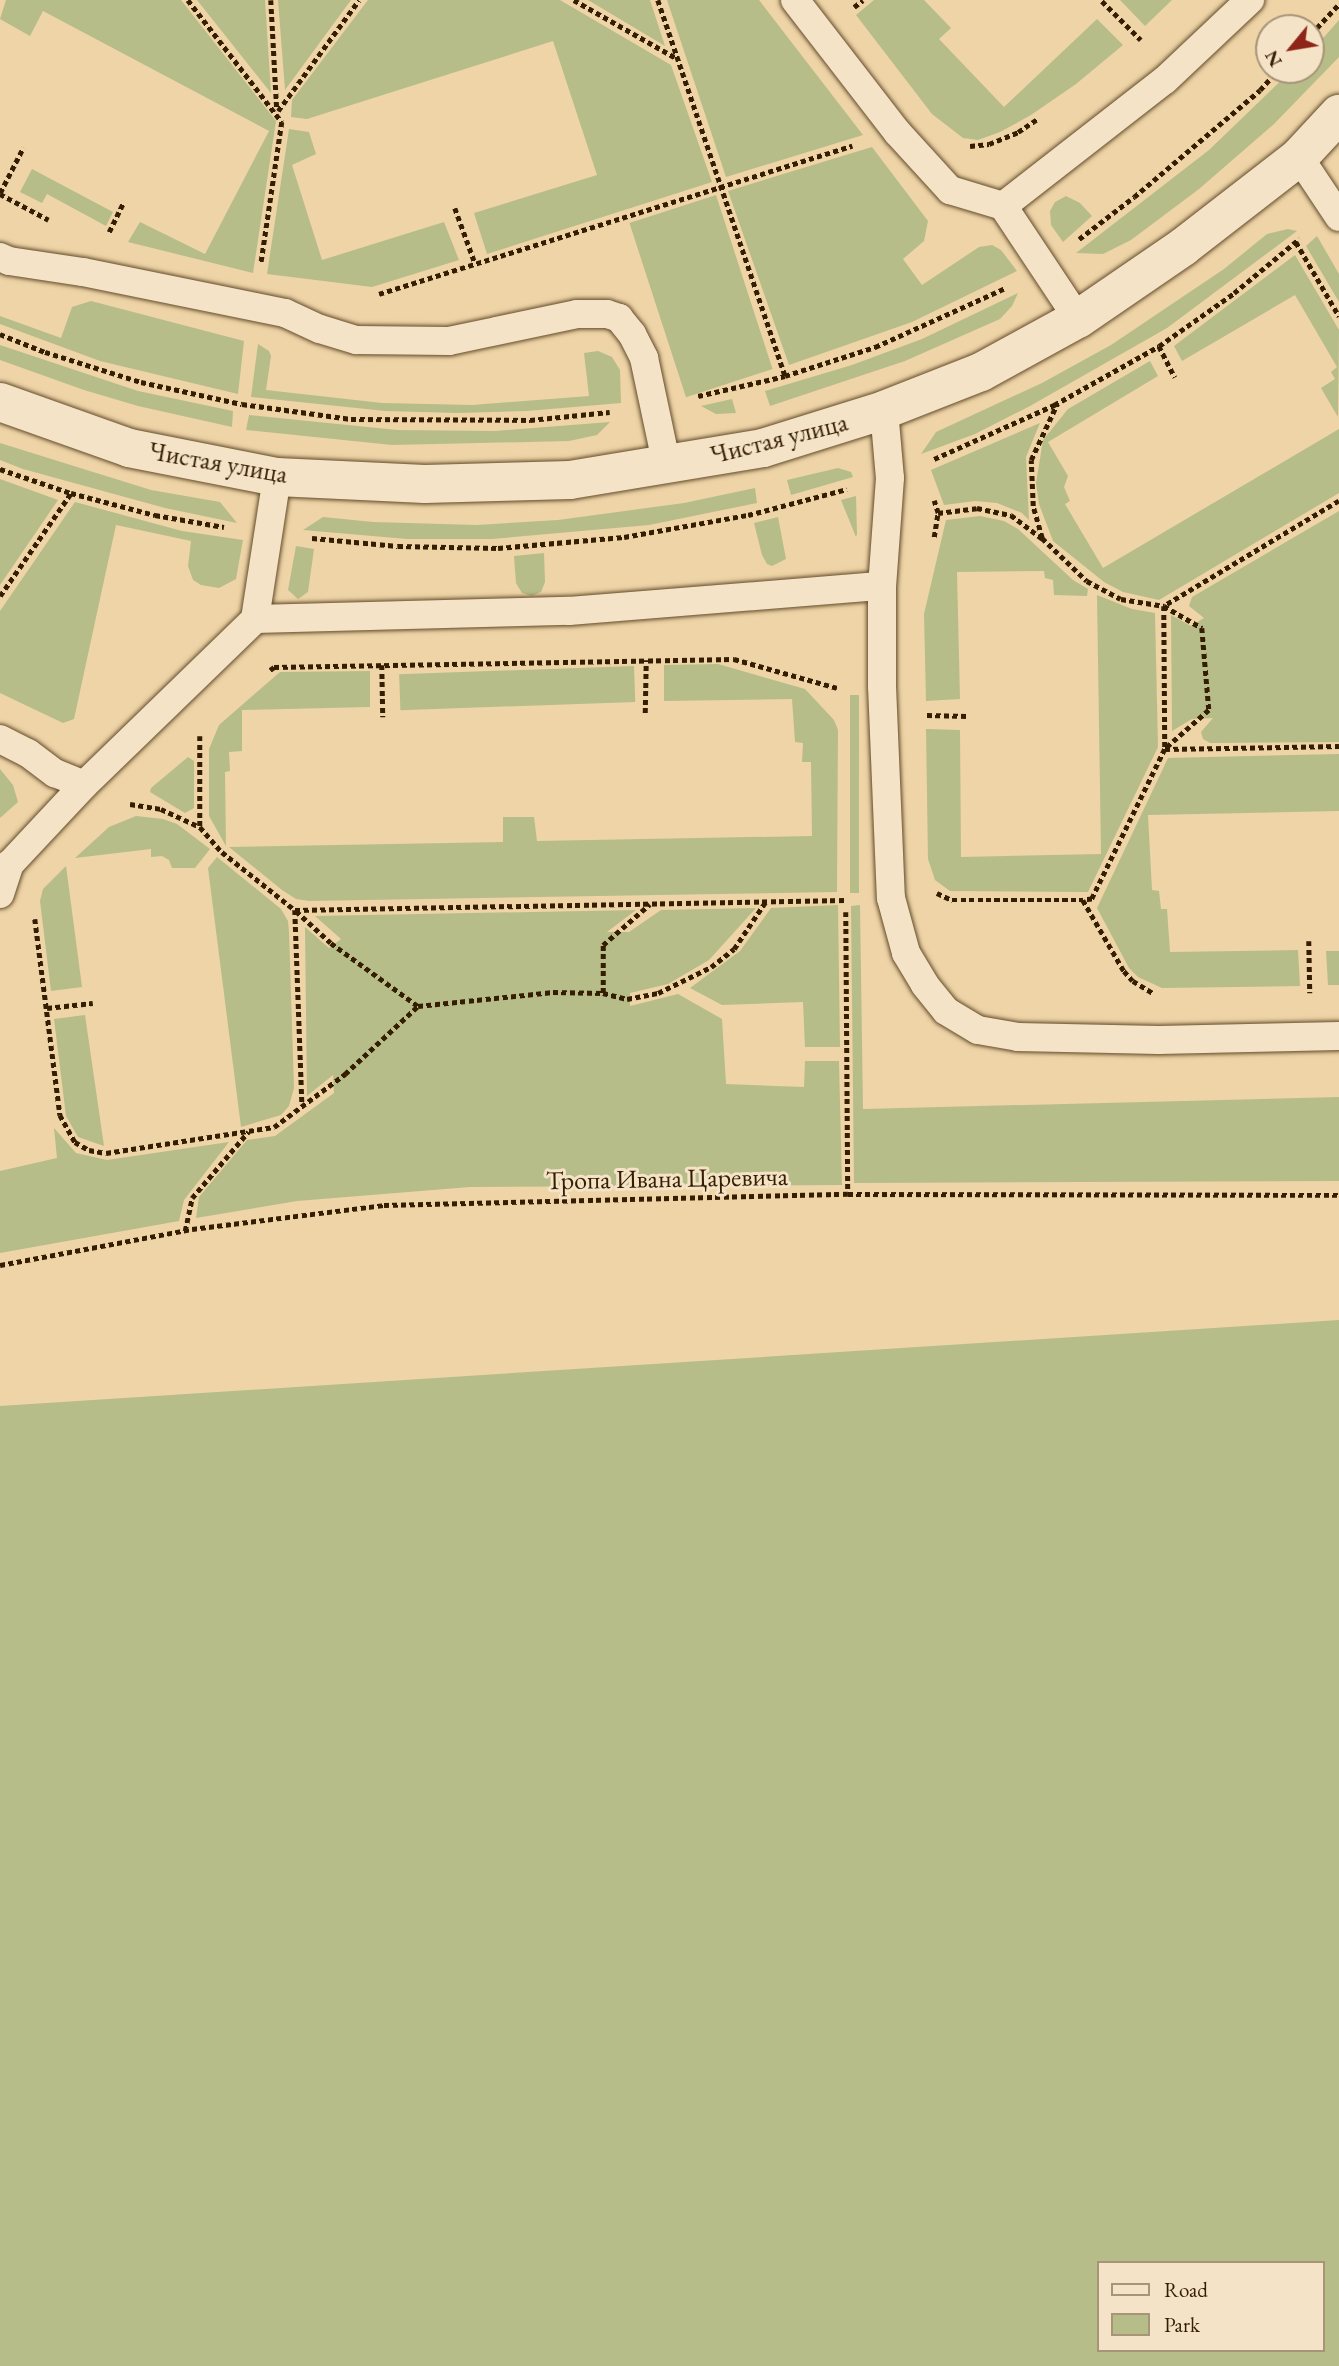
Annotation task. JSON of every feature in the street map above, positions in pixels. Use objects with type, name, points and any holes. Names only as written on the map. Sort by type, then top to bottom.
[{"type":"street","name":"Чистая улица","points":[[0,402],[129,448],[277,477],[451,483],[570,480],[667,466],[797,440],[981,372],[1078,320],[1184,247],[1299,157],[1339,114]]},
{"type":"lane","points":[[795,0],[897,132],[950,190],[1003,206],[1078,320]]},
{"type":"lane","points":[[1003,206],[1165,80],[1250,0]]},
{"type":"lane","points":[[1299,157],[1339,217]]},
{"type":"lane","points":[[0,257],[285,313],[356,340],[449,341],[577,314],[607,314],[619,318],[632,334],[644,358],[667,466]]},
{"type":"lane","points":[[884,410],[890,478],[882,586],[882,686],[891,898],[906,953],[925,985],[946,1011],[978,1030],[1018,1037],[1159,1040],[1339,1036]]},
{"type":"lane","points":[[0,894],[10,864],[85,785],[256,619],[277,477]]},
{"type":"lane","points":[[256,619],[569,611],[882,586]]},
{"type":"lane","points":[[0,739],[28,753],[55,773],[85,785]]},
{"type":"path","points":[[188,0],[278,111]]},
{"type":"path","points":[[261,269],[282,122],[278,111],[271,0]]},
{"type":"path","points":[[278,111],[359,0]]},
{"type":"path","points":[[573,0],[678,59]]},
{"type":"path","points":[[658,0],[785,376]]},
{"type":"path","points":[[1102,1],[1141,40]]},
{"type":"path","points":[[1325,19],[1339,4]]},
{"type":"path","points":[[1131,48],[1149,32]]},
{"type":"path","points":[[966,147],[989,144],[1018,132],[1041,116]]},
{"type":"path","points":[[376,295],[897,132]]},
{"type":"path","points":[[23,148],[0,194],[61,226]]},
{"type":"path","points":[[103,243],[124,201]]},
{"type":"path","points":[[455,208],[475,264]]},
{"type":"path","points":[[1296,242],[1339,316]]},
{"type":"path","points":[[1159,346],[1175,377]]},
{"type":"path","points":[[1042,538],[1033,506],[1031,460],[1057,403]]},
{"type":"path","points":[[929,489],[938,513],[931,550]]},
{"type":"path","points":[[0,596],[71,493]]},
{"type":"path","points":[[1164,606],[1339,501]]},
{"type":"path","points":[[936,892],[952,900],[1092,899],[1165,749],[1209,710],[1202,628],[1164,606],[1121,599],[1087,581],[1042,538],[1011,515],[977,508],[938,513]]},
{"type":"path","points":[[1164,606],[1165,749]]},
{"type":"path","points":[[264,676],[274,667],[734,659],[841,689]]},
{"type":"path","points":[[645,713],[646,660]]},
{"type":"path","points":[[382,665],[383,717]]},
{"type":"path","points":[[920,715],[967,716]]},
{"type":"path","points":[[191,745],[208,727]]},
{"type":"path","points":[[200,736],[200,827]]},
{"type":"path","points":[[1165,749],[1339,746]]},
{"type":"path","points":[[134,794],[124,803],[161,809],[200,827],[222,852],[295,910],[331,943],[418,1006]]},
{"type":"path","points":[[295,910],[846,900],[848,1195]]},
{"type":"path","points":[[1083,900],[1124,971],[1144,989],[1157,994]]},
{"type":"path","points":[[35,914],[60,1115],[75,1142],[89,1150],[106,1153],[274,1127],[345,1074],[418,1006],[553,992],[603,993],[628,999],[658,993],[692,978],[734,949],[766,901]]},
{"type":"path","points":[[603,993],[603,944],[650,904]]},
{"type":"path","points":[[295,910],[302,1106]]},
{"type":"path","points":[[1309,941],[1310,993]]},
{"type":"path","points":[[1296,993],[1320,993]]},
{"type":"path","points":[[47,1008],[93,1003]]},
{"type":"path","points":[[185,1231],[192,1198],[248,1131]]},
{"type":"path","name":"Тропа Ивана Царевича","points":[[0,1265],[185,1231],[384,1205],[848,1195],[1339,1195]]},
{"type":"green space","points":[[6,0],[181,0],[276,121],[253,273],[128,242],[140,222],[205,254],[269,131],[43,11],[30,36],[0,19]]},
{"type":"green space","points":[[197,0],[265,0],[271,93]]},
{"type":"green space","points":[[278,0],[351,0],[285,90]]},
{"type":"green space","points":[[368,0],[560,0],[671,65],[712,182],[487,254],[474,213],[597,175],[553,41],[307,119],[291,117],[292,100]]},
{"type":"green space","points":[[588,0],[650,0],[665,46]]},
{"type":"green space","points":[[667,0],[759,0],[863,135],[726,177]]},
{"type":"green space","points":[[874,0],[924,0],[951,28],[939,39],[1004,107],[1097,19],[1123,45],[1076,84],[1031,115],[1000,132],[978,140],[963,138],[932,114],[856,15]]},
{"type":"green space","points":[[1120,0],[1172,0],[1145,26]]},
{"type":"green space","points":[[1339,20],[1339,57],[1325,71],[1325,36]]},
{"type":"green space","points":[[1277,84],[1313,84],[1273,125],[1199,189],[1131,240],[1103,254],[1076,253],[1209,150]]},
{"type":"green space","points":[[289,129],[309,132],[316,154],[292,165],[322,260],[444,222],[459,260],[372,287],[267,274]]},
{"type":"green space","points":[[872,147],[928,221],[924,241],[903,259],[922,285],[979,247],[992,245],[1001,250],[1017,271],[912,322],[789,365],[728,191]]},
{"type":"green space","points":[[32,169],[113,212],[106,226],[47,194],[42,203],[20,192]]},
{"type":"green space","points":[[716,195],[773,369],[686,397],[629,223]]},
{"type":"green space","points":[[1066,196],[1080,203],[1092,216],[1063,242],[1051,225],[1050,211],[1055,202]]},
{"type":"green space","points":[[1288,229],[1297,231],[1167,328],[1030,406],[975,434],[921,454],[936,432],[1042,383],[1111,345],[1224,269],[1267,234]]},
{"type":"green space","points":[[1317,236],[1339,274],[1339,302],[1306,246]]},
{"type":"green space","points":[[1295,255],[1339,330],[1338,417],[1321,388],[1335,379],[1331,372],[1337,367],[1295,295],[1182,361],[1174,346]]},
{"type":"green space","points":[[1018,293],[1012,306],[1000,319],[905,361],[770,406],[765,391],[852,365],[922,339]]},
{"type":"green space","points":[[91,301],[244,341],[238,394],[100,361],[0,324],[0,316],[61,338],[72,307]]},
{"type":"green space","points":[[258,344],[269,351],[271,356],[266,390],[382,403],[472,405],[589,396],[584,353],[598,351],[612,357],[620,370],[621,403],[527,411],[458,413],[385,411],[251,397]]},
{"type":"green space","points":[[0,345],[138,391],[233,411],[232,427],[138,406],[84,390],[0,360]]},
{"type":"green space","points":[[1150,361],[1158,376],[1048,442],[1068,476],[1064,487],[1070,501],[1065,504],[1103,568],[1339,429],[1339,493],[1159,600],[1123,592],[1104,582],[1053,541],[1039,504],[1036,483],[1043,440],[1068,409]]},
{"type":"green space","points":[[732,399],[736,413],[716,414],[701,406]]},
{"type":"green space","points":[[249,415],[397,430],[495,431],[610,422],[597,435],[569,441],[392,445],[246,430]]},
{"type":"green space","points":[[1040,423],[1026,457],[1029,520],[1022,513],[997,503],[975,501],[944,505],[931,470]]},
{"type":"green space","points":[[0,443],[151,490],[220,502],[237,523],[165,508],[23,469],[0,460]]},
{"type":"green space","points":[[838,468],[851,472],[853,477],[791,495],[787,480]]},
{"type":"green space","points":[[0,479],[58,500],[0,585]]},
{"type":"green space","points":[[755,488],[757,503],[649,525],[492,539],[407,539],[303,530],[323,517],[373,522],[477,525],[558,520],[684,503]]},
{"type":"green space","points":[[856,496],[857,534],[856,537],[841,500]]},
{"type":"green space","points":[[75,502],[182,531],[243,540],[236,579],[219,588],[201,585],[193,580],[188,566],[191,541],[116,525],[74,719],[63,723],[0,693],[0,611]]},
{"type":"green space","points":[[1339,511],[1339,742],[1210,743],[1203,739],[1201,732],[1213,718],[1192,719],[1172,731],[1171,615],[1191,626],[1204,618],[1189,606],[1192,597]]},
{"type":"green space","points":[[980,516],[1004,521],[1018,529],[1073,580],[1088,589],[1087,596],[1054,595],[1053,580],[1045,578],[1044,571],[957,572],[960,699],[926,701],[924,614],[946,520]]},
{"type":"green space","points":[[778,517],[786,559],[772,566],[767,564],[762,555],[754,523]]},
{"type":"green space","points":[[296,546],[314,549],[308,592],[298,599],[288,590]]},
{"type":"green space","points":[[544,553],[545,582],[541,592],[532,596],[522,593],[516,583],[514,556]]},
{"type":"green space","points":[[1097,595],[1132,609],[1155,613],[1158,747],[1088,892],[950,891],[935,880],[928,859],[926,729],[960,730],[961,857],[1101,854]]},
{"type":"green space","points":[[718,664],[805,689],[834,720],[838,730],[837,892],[309,901],[296,899],[282,890],[229,847],[503,842],[503,817],[534,817],[537,841],[812,836],[811,762],[802,762],[803,743],[795,742],[792,699],[664,701],[664,665]]},
{"type":"green space","points":[[634,666],[635,702],[400,710],[399,674]]},
{"type":"green space","points":[[370,671],[370,707],[242,710],[242,751],[229,752],[230,771],[225,772],[226,846],[209,816],[209,749],[219,725],[280,672]]},
{"type":"green space","points":[[850,695],[859,695],[859,893],[850,893]]},
{"type":"green space","points":[[1339,754],[1339,811],[1148,815],[1152,890],[1159,891],[1161,909],[1167,909],[1170,952],[1298,950],[1300,986],[1162,988],[1138,977],[1129,968],[1097,908],[1168,758]]},
{"type":"green space","points":[[188,757],[194,761],[194,808],[185,813],[150,792],[151,788]]},
{"type":"green space","points":[[0,769],[13,785],[18,802],[0,818]]},
{"type":"green space","points":[[136,816],[163,819],[177,824],[210,849],[195,868],[172,868],[169,860],[162,856],[151,857],[151,849],[75,858],[109,827]]},
{"type":"green space","points":[[217,857],[281,909],[288,921],[289,932],[294,1088],[289,1106],[281,1115],[241,1127],[208,868]]},
{"type":"green space","points":[[66,866],[82,987],[51,991],[40,901],[43,889]]},
{"type":"green space","points":[[838,905],[840,1047],[805,1047],[803,1002],[722,1005],[690,988],[740,951],[771,908]]},
{"type":"green space","points":[[860,905],[863,1109],[1339,1097],[1339,1181],[854,1183],[851,906]]},
{"type":"green space","points":[[756,908],[709,960],[668,984],[630,993],[630,1006],[678,994],[722,1019],[726,1084],[804,1087],[805,1061],[839,1061],[842,1185],[470,1187],[297,1201],[196,1218],[199,1197],[247,1140],[275,1136],[334,1093],[333,1075],[307,1096],[305,927],[329,948],[341,939],[315,916],[636,910],[607,932],[629,932],[661,910]]},
{"type":"green space","points":[[1326,951],[1339,951],[1339,985],[1328,985]]},
{"type":"green space","points":[[85,1015],[104,1146],[78,1137],[66,1116],[54,1019]]},
{"type":"green space","points":[[54,1128],[76,1153],[107,1160],[229,1142],[184,1200],[179,1221],[0,1253],[0,1171],[57,1158]]},
{"type":"green space","points":[[1339,1320],[1339,2366],[0,2366],[0,1406]]}]
